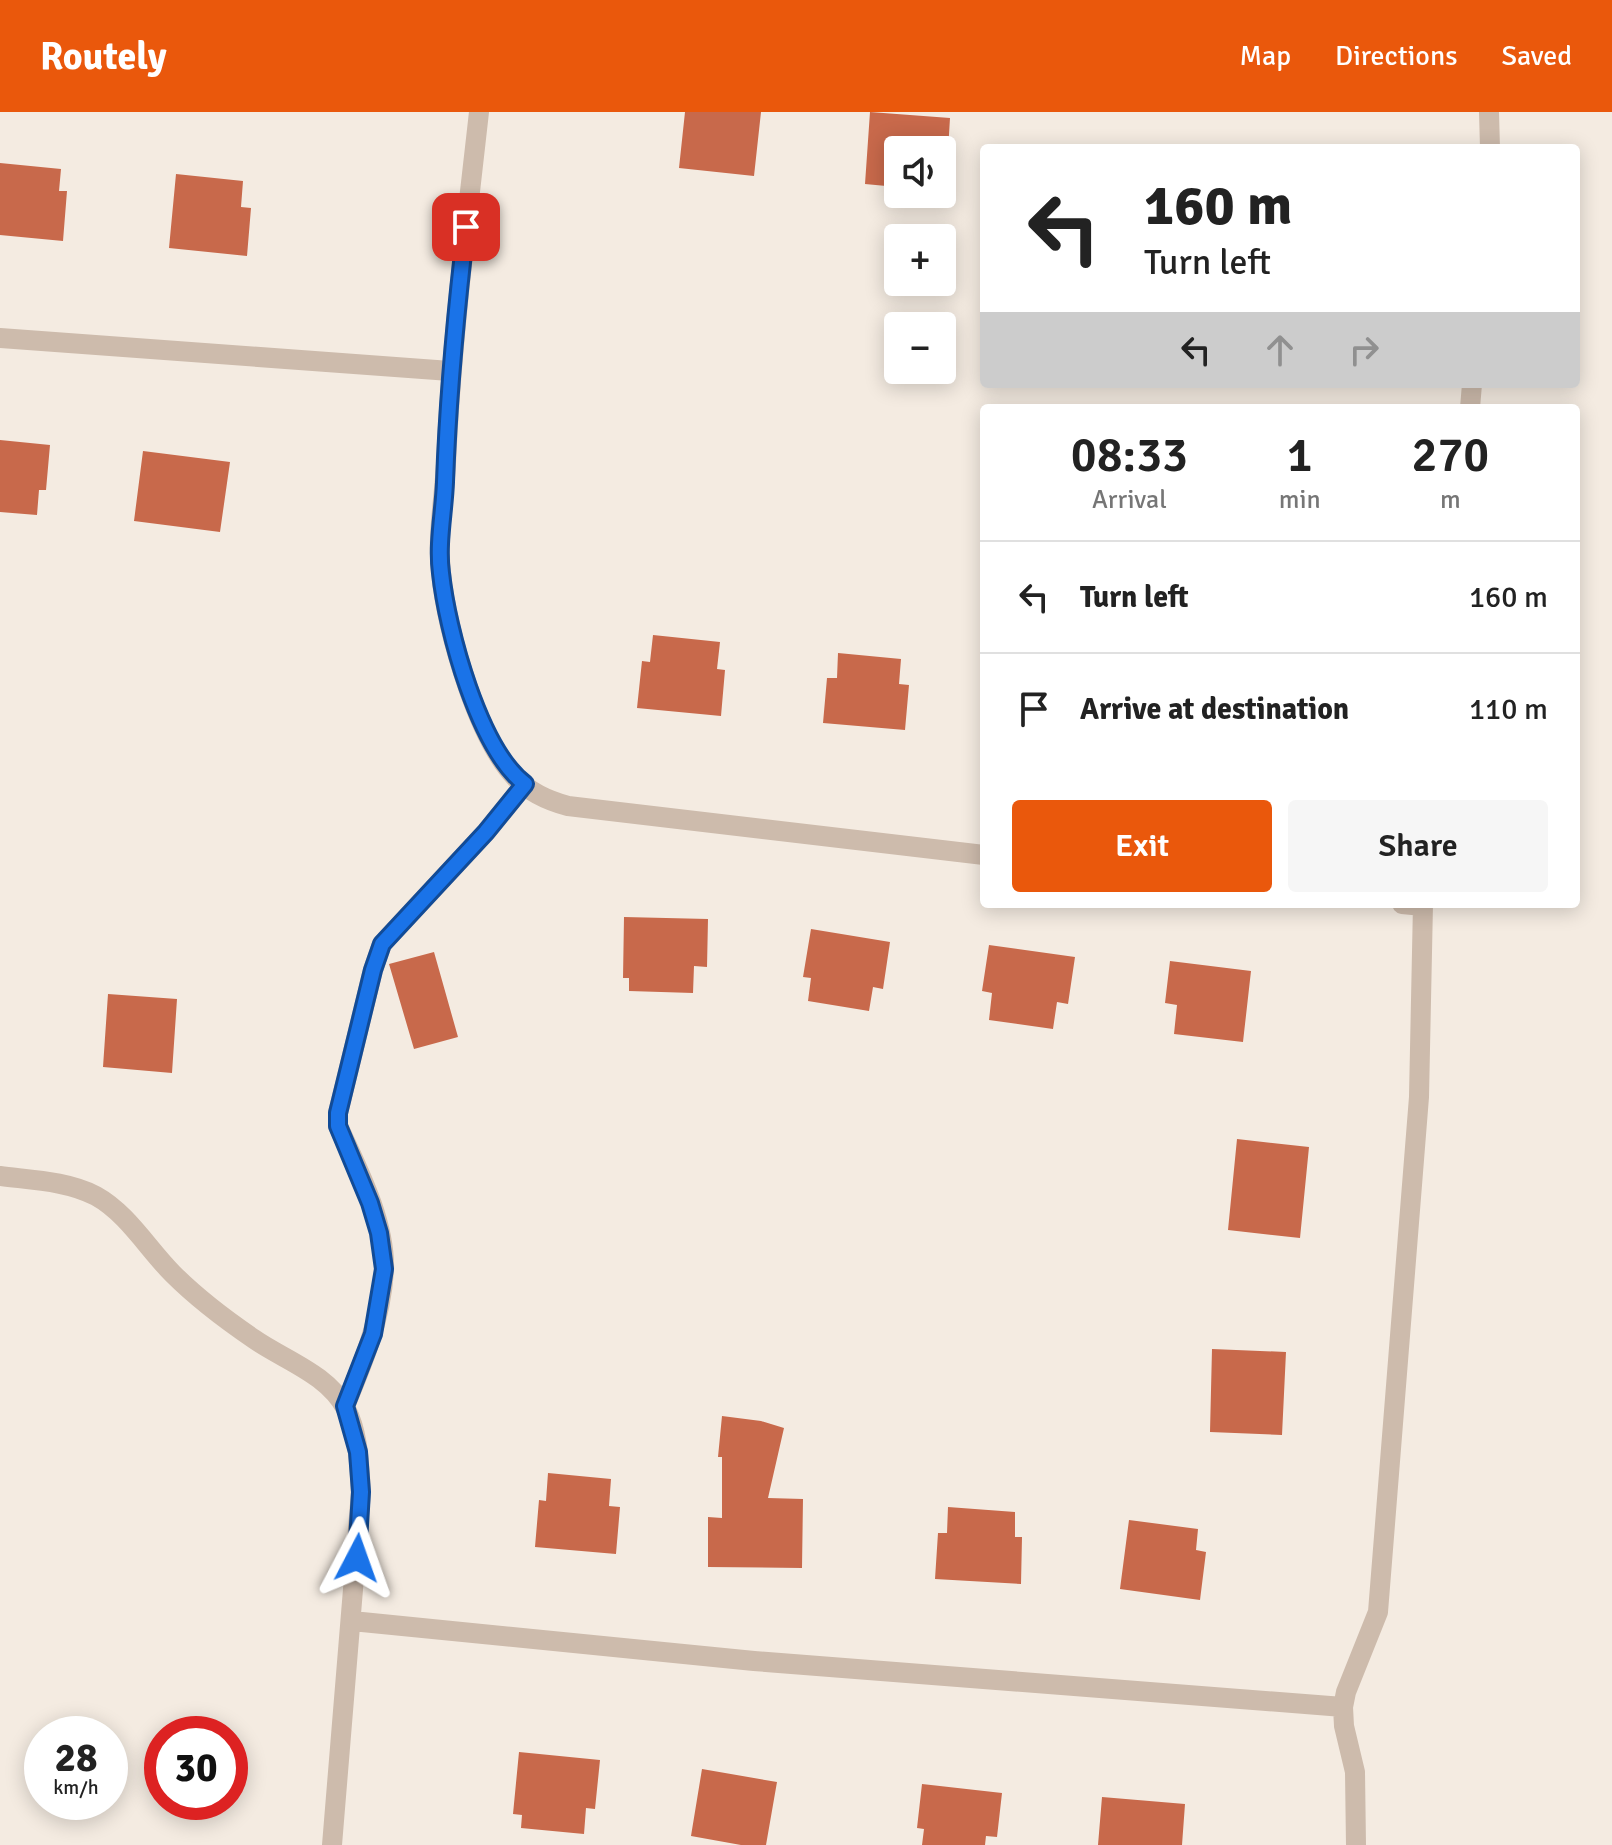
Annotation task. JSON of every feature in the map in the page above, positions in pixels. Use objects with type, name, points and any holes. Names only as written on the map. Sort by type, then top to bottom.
[{"type":"street","points":[[479,112],[450,371],[440,572],[463,676],[504,762],[525,784],[552,802],[568,806],[980,855]]},
{"type":"street","points":[[1489,112],[1490,144]]},
{"type":"street","points":[[0,338],[450,371]]},
{"type":"street","points":[[345,1406],[373,1334],[384,1269],[379,1233],[370,1203],[338,1126],[338,1113],[373,970],[382,944],[486,832],[525,784]]},
{"type":"street","points":[[1356,1845],[1355,1772],[1344,1726],[1343,1707],[1378,1612],[1419,1097],[1423,908]]},
{"type":"street","points":[[0,1176],[57,1185],[95,1196],[113,1208],[204,1302],[256,1341],[323,1382],[345,1406],[358,1452],[361,1492],[332,1845]]},
{"type":"street","points":[[352,1621],[754,1661],[1343,1707]]},
{"type":"building","points":[[685,112],[761,112],[754,176],[679,168]]},
{"type":"building","points":[[870,112],[950,118],[949,136],[884,136],[884,186],[865,184]]},
{"type":"building","points":[[0,163],[61,169],[59,191],[67,191],[63,241],[0,235]]},
{"type":"building","points":[[176,174],[243,181],[241,207],[251,208],[247,256],[169,248]]},
{"type":"building","points":[[0,440],[50,445],[46,490],[39,490],[37,515],[0,512]]},
{"type":"building","points":[[143,451],[230,462],[220,532],[134,521]]},
{"type":"building","points":[[653,635],[720,642],[717,669],[725,670],[721,716],[637,708],[642,661],[650,662]]},
{"type":"building","points":[[838,653],[901,659],[899,684],[909,685],[905,730],[823,723],[827,678],[837,678]]},
{"type":"building","points":[[624,917],[708,919],[707,967],[694,966],[693,993],[629,991],[629,978],[623,978]]},
{"type":"building","points":[[811,929],[890,942],[883,989],[873,987],[869,1011],[808,1001],[811,978],[803,977]]},
{"type":"building","points":[[989,945],[1075,957],[1068,1004],[1057,1002],[1053,1029],[989,1020],[992,993],[982,991]]},
{"type":"building","points":[[434,952],[458,1037],[414,1049],[389,964]]},
{"type":"building","points":[[1170,961],[1251,971],[1243,1042],[1174,1034],[1177,1005],[1165,1003]]},
{"type":"building","points":[[108,994],[177,999],[172,1073],[103,1067]]},
{"type":"building","points":[[1237,1139],[1309,1147],[1300,1238],[1228,1230]]},
{"type":"building","points":[[1212,1349],[1286,1352],[1282,1435],[1210,1432]]},
{"type":"building","points":[[722,1416],[761,1421],[784,1428],[768,1498],[803,1499],[802,1568],[708,1567],[708,1517],[722,1518],[722,1457],[718,1457]]},
{"type":"building","points":[[548,1473],[611,1479],[609,1506],[620,1507],[616,1554],[535,1547],[539,1500],[546,1501]]},
{"type":"building","points":[[948,1507],[1015,1512],[1015,1537],[1022,1537],[1021,1584],[935,1579],[938,1533],[947,1533]]},
{"type":"building","points":[[1129,1520],[1198,1529],[1196,1550],[1206,1552],[1200,1600],[1120,1589]]},
{"type":"building","points":[[519,1752],[600,1760],[595,1809],[586,1808],[584,1834],[521,1828],[522,1815],[513,1814]]},
{"type":"building","points":[[702,1769],[777,1782],[766,1845],[741,1845],[691,1836]]},
{"type":"building","points":[[922,1784],[1002,1793],[997,1837],[986,1836],[985,1845],[922,1845],[924,1829],[917,1828]]},
{"type":"building","points":[[1102,1797],[1185,1804],[1182,1845],[1098,1845]]},
{"type":"route","points":[[357,1558],[361,1492],[358,1452],[354,1428],[345,1406],[373,1334],[384,1269],[379,1233],[338,1126],[338,1113],[382,944],[486,832],[525,784],[516,778],[491,740],[463,676],[440,572],[450,371],[466,227]]}]
